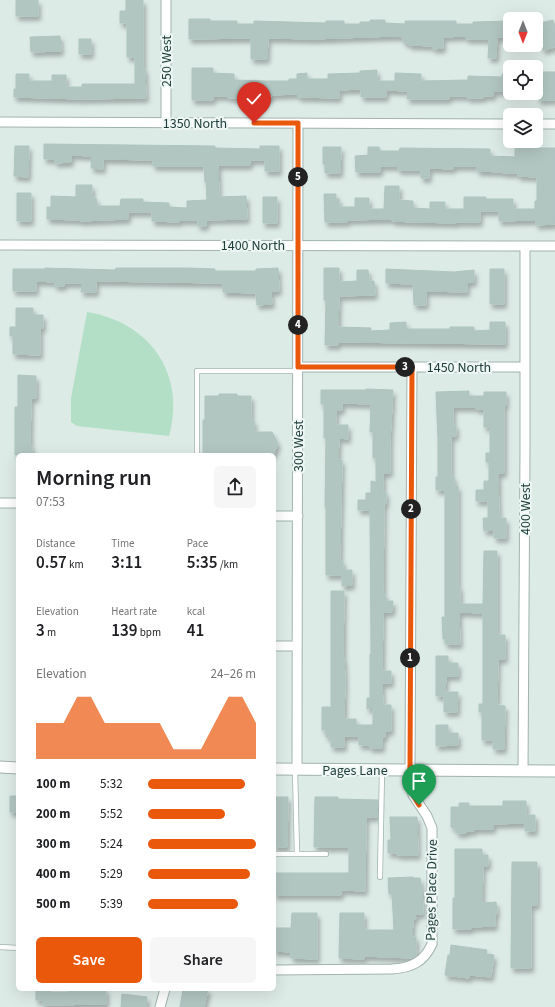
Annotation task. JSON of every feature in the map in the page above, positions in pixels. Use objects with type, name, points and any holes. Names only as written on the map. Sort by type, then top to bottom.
[{"type":"street","name":"250 West","points":[[166,0],[166,122]]},
{"type":"street","name":"1350 North","points":[[0,122],[503,124]]},
{"type":"street","name":"300 West","points":[[296,769],[298,516],[298,123]]},
{"type":"street","points":[[543,124],[555,124]]},
{"type":"street","name":"1400 North","points":[[0,245],[555,246]]},
{"type":"street","name":"400 West","points":[[523,771],[525,246]]},
{"type":"street","name":"Pages Place Drive","points":[[276,970],[400,968],[412,966],[418,963],[427,953],[432,944],[432,835],[430,822],[413,795],[410,770],[412,367]]},
{"type":"street","name":"1450 North","points":[[298,369],[525,367]]},
{"type":"street","points":[[0,503],[16,503]]},
{"type":"street","points":[[276,516],[298,516]]},
{"type":"street","points":[[276,646],[297,646]]},
{"type":"street","points":[[0,768],[16,768]]},
{"type":"street","name":"Pages Lane","points":[[276,769],[555,771]]},
{"type":"street","points":[[160,1007],[164,991]]},
{"type":"lane","points":[[197,453],[197,371],[298,369]]},
{"type":"lane","points":[[296,769],[296,854]]},
{"type":"lane","points":[[380,877],[382,770]]},
{"type":"lane","points":[[276,854],[326,854]]},
{"type":"lane","points":[[0,948],[16,948]]},
{"type":"green space","points":[[87,312],[109,318],[129,327],[145,339],[158,354],[167,372],[172,392],[173,413],[169,436],[77,426],[71,422],[71,398]]},
{"type":"building","points":[[16,0],[38,0],[38,16],[16,16]]},
{"type":"building","points":[[126,0],[143,0],[143,69],[145,69],[146,98],[82,99],[14,97],[14,89],[16,89],[16,74],[29,74],[29,81],[52,81],[52,75],[66,75],[66,87],[82,87],[82,84],[135,84],[135,57],[127,57],[127,23],[120,23],[120,11],[126,11]]},
{"type":"building","points":[[189,19],[237,21],[237,24],[254,24],[254,21],[326,23],[326,21],[344,21],[344,24],[360,24],[360,22],[370,22],[370,20],[385,20],[385,23],[405,24],[405,21],[456,21],[456,24],[503,21],[503,37],[497,37],[496,58],[488,58],[489,39],[466,39],[466,36],[443,37],[443,48],[433,49],[433,46],[409,45],[409,43],[403,42],[403,37],[395,36],[313,39],[268,38],[267,59],[251,59],[251,38],[189,39]]},
{"type":"building","points":[[553,20],[555,27],[555,47],[543,50],[543,22]]},
{"type":"building","points":[[60,36],[61,51],[31,52],[30,37]]},
{"type":"building","points":[[79,39],[91,39],[91,54],[79,54]]},
{"type":"building","points":[[192,68],[213,68],[213,73],[234,74],[234,80],[266,81],[289,81],[289,79],[297,79],[297,74],[307,73],[307,79],[328,79],[328,74],[360,73],[360,71],[377,70],[377,81],[395,81],[395,73],[421,74],[421,81],[468,80],[468,76],[502,77],[503,74],[503,91],[493,91],[493,96],[483,96],[483,98],[449,96],[449,99],[407,99],[408,91],[386,90],[386,97],[361,97],[361,89],[339,90],[339,98],[298,97],[298,94],[271,95],[271,98],[228,98],[228,96],[213,96],[213,100],[192,100]]},
{"type":"building","points":[[543,72],[555,72],[555,100],[543,100]]},
{"type":"building","points":[[44,144],[215,146],[215,148],[260,149],[260,146],[279,146],[279,171],[265,171],[265,160],[250,160],[250,165],[218,165],[219,197],[246,196],[247,219],[206,220],[206,226],[198,226],[198,220],[179,220],[179,222],[152,221],[152,212],[128,212],[128,219],[80,221],[47,219],[47,207],[51,207],[51,196],[76,197],[76,185],[92,185],[92,198],[96,198],[97,206],[120,206],[121,199],[143,199],[143,202],[169,203],[169,207],[187,208],[187,201],[207,200],[204,166],[153,166],[153,160],[103,159],[103,169],[91,168],[92,156],[71,155],[71,162],[55,163],[55,159],[44,159]]},
{"type":"building","points":[[15,146],[29,146],[28,177],[14,176]]},
{"type":"building","points":[[323,147],[341,147],[340,173],[325,173],[325,164],[323,164]]},
{"type":"building","points":[[368,147],[379,147],[380,151],[399,151],[400,148],[490,149],[490,156],[515,157],[515,148],[555,148],[555,224],[536,225],[536,220],[499,221],[499,211],[480,211],[480,222],[416,222],[392,221],[392,219],[325,222],[324,194],[336,194],[336,199],[339,199],[339,207],[355,207],[355,198],[369,198],[369,209],[384,209],[385,186],[399,186],[399,200],[413,201],[413,208],[430,209],[430,202],[445,202],[445,209],[464,209],[464,197],[486,197],[486,199],[513,199],[513,209],[535,209],[535,201],[537,201],[537,177],[518,176],[518,173],[477,171],[477,166],[453,166],[453,169],[429,168],[429,178],[421,178],[421,170],[398,170],[398,166],[380,166],[380,172],[356,172],[355,156],[368,155]]},
{"type":"building","points":[[17,193],[31,193],[31,221],[17,221]]},
{"type":"building","points":[[263,197],[277,197],[277,223],[263,223]]},
{"type":"building","points":[[45,268],[115,270],[116,268],[188,268],[215,269],[215,271],[256,271],[256,269],[278,268],[279,291],[271,291],[272,304],[257,305],[256,293],[223,292],[223,283],[96,281],[96,292],[81,292],[82,283],[64,283],[64,286],[55,286],[55,282],[36,281],[36,291],[13,291],[13,269]]},
{"type":"building","points":[[324,268],[339,268],[339,282],[357,281],[357,270],[368,270],[369,281],[374,281],[375,295],[339,296],[338,327],[371,328],[370,331],[390,330],[390,323],[406,322],[406,329],[450,329],[450,327],[474,327],[474,331],[490,330],[490,322],[505,322],[505,344],[338,342],[338,345],[325,345],[326,300],[324,300]]},
{"type":"building","points":[[386,269],[454,272],[474,270],[474,282],[467,282],[467,292],[426,291],[426,305],[414,305],[413,284],[386,283]]},
{"type":"building","points":[[490,269],[504,269],[504,304],[490,304]]},
{"type":"building","points":[[16,308],[33,308],[33,315],[43,315],[43,328],[40,328],[40,355],[13,354],[13,336],[10,336],[10,327],[16,327]]},
{"type":"building","points":[[18,375],[36,376],[36,398],[31,398],[30,446],[32,446],[32,453],[16,453],[15,455],[15,407],[18,407]]},
{"type":"building","points":[[321,390],[393,390],[390,473],[383,473],[383,492],[386,492],[386,504],[384,504],[383,595],[386,595],[385,601],[393,601],[392,612],[383,612],[382,671],[391,671],[391,683],[382,683],[383,705],[391,705],[391,731],[385,731],[385,737],[382,737],[382,748],[370,748],[370,745],[359,745],[359,736],[344,736],[344,747],[331,747],[331,737],[326,737],[326,730],[322,730],[322,707],[331,707],[331,591],[344,591],[344,719],[356,719],[356,725],[373,725],[373,708],[367,709],[367,698],[370,698],[371,654],[370,510],[358,510],[358,500],[366,500],[366,493],[371,493],[371,481],[376,482],[376,458],[373,458],[373,432],[370,432],[371,404],[342,403],[342,410],[336,410],[336,425],[348,425],[348,439],[339,438],[338,460],[342,460],[340,561],[343,561],[343,570],[352,570],[352,585],[342,586],[342,575],[326,575],[326,438],[324,438],[324,404],[321,404]]},
{"type":"building","points":[[469,391],[469,396],[484,396],[484,392],[506,392],[506,405],[504,405],[504,473],[498,473],[499,518],[506,518],[506,538],[494,538],[494,530],[484,531],[483,518],[488,518],[488,501],[476,501],[476,490],[484,490],[484,481],[489,481],[489,462],[486,462],[486,453],[490,453],[490,427],[484,427],[484,409],[476,409],[476,407],[453,407],[453,425],[456,425],[456,436],[451,436],[451,477],[454,477],[454,486],[458,486],[458,587],[460,587],[460,604],[483,604],[484,551],[497,551],[497,635],[505,635],[505,659],[498,659],[497,705],[505,706],[504,749],[493,749],[493,740],[482,740],[482,712],[479,712],[479,704],[483,704],[483,613],[459,612],[460,644],[445,644],[445,639],[443,639],[442,617],[445,617],[445,490],[436,490],[436,477],[438,477],[438,441],[436,392]]},
{"type":"building","points":[[219,394],[237,394],[237,396],[251,396],[251,421],[254,421],[254,432],[272,432],[278,444],[274,453],[203,453],[205,396],[219,396]]},
{"type":"building","points":[[436,656],[448,656],[448,663],[458,663],[458,676],[446,676],[445,692],[458,692],[457,712],[444,712],[444,696],[436,696]]},
{"type":"building","points":[[436,725],[448,725],[448,733],[458,733],[458,745],[436,746]]},
{"type":"building","points":[[10,796],[16,796],[16,812],[10,812]]},
{"type":"building","points":[[276,797],[288,797],[287,847],[276,847]]},
{"type":"building","points":[[315,797],[378,800],[377,817],[366,817],[365,891],[341,890],[341,895],[276,895],[276,873],[349,873],[349,847],[314,847]]},
{"type":"building","points":[[503,801],[526,801],[526,815],[535,815],[535,831],[525,831],[525,823],[493,824],[493,829],[474,829],[474,831],[466,831],[466,833],[456,833],[456,828],[451,827],[451,807],[459,807],[459,803],[469,803],[469,806],[503,806]]},
{"type":"building","points":[[390,817],[417,817],[418,855],[397,855],[397,853],[388,853],[388,840],[391,840]]},
{"type":"building","points":[[455,849],[482,849],[482,855],[488,855],[488,866],[483,866],[482,903],[496,902],[497,914],[495,914],[495,926],[471,927],[471,929],[453,929],[453,898],[455,898]]},
{"type":"building","points":[[512,862],[537,862],[537,905],[531,905],[531,968],[511,968]]},
{"type":"building","points":[[388,878],[420,878],[422,886],[423,914],[415,914],[416,919],[413,919],[412,937],[416,937],[416,956],[412,958],[364,956],[364,959],[339,958],[340,913],[364,913],[364,930],[394,930],[392,894],[389,894]]},
{"type":"building","points":[[292,913],[317,913],[317,959],[291,958],[291,952],[276,951],[276,928],[291,928]]},
{"type":"building","points":[[451,945],[487,950],[486,954],[494,955],[491,977],[470,975],[469,978],[445,975]]},
{"type":"building","points":[[36,991],[106,991],[106,1004],[43,1005],[43,1000],[36,1000]]},
{"type":"building","points":[[183,991],[208,991],[204,1007],[180,1007]]},
{"type":"building","points":[[122,994],[147,997],[146,1007],[121,1007]]},
{"type":"route","points":[[254,123],[298,123],[298,367],[412,367],[410,770],[413,795],[419,805]]}]
